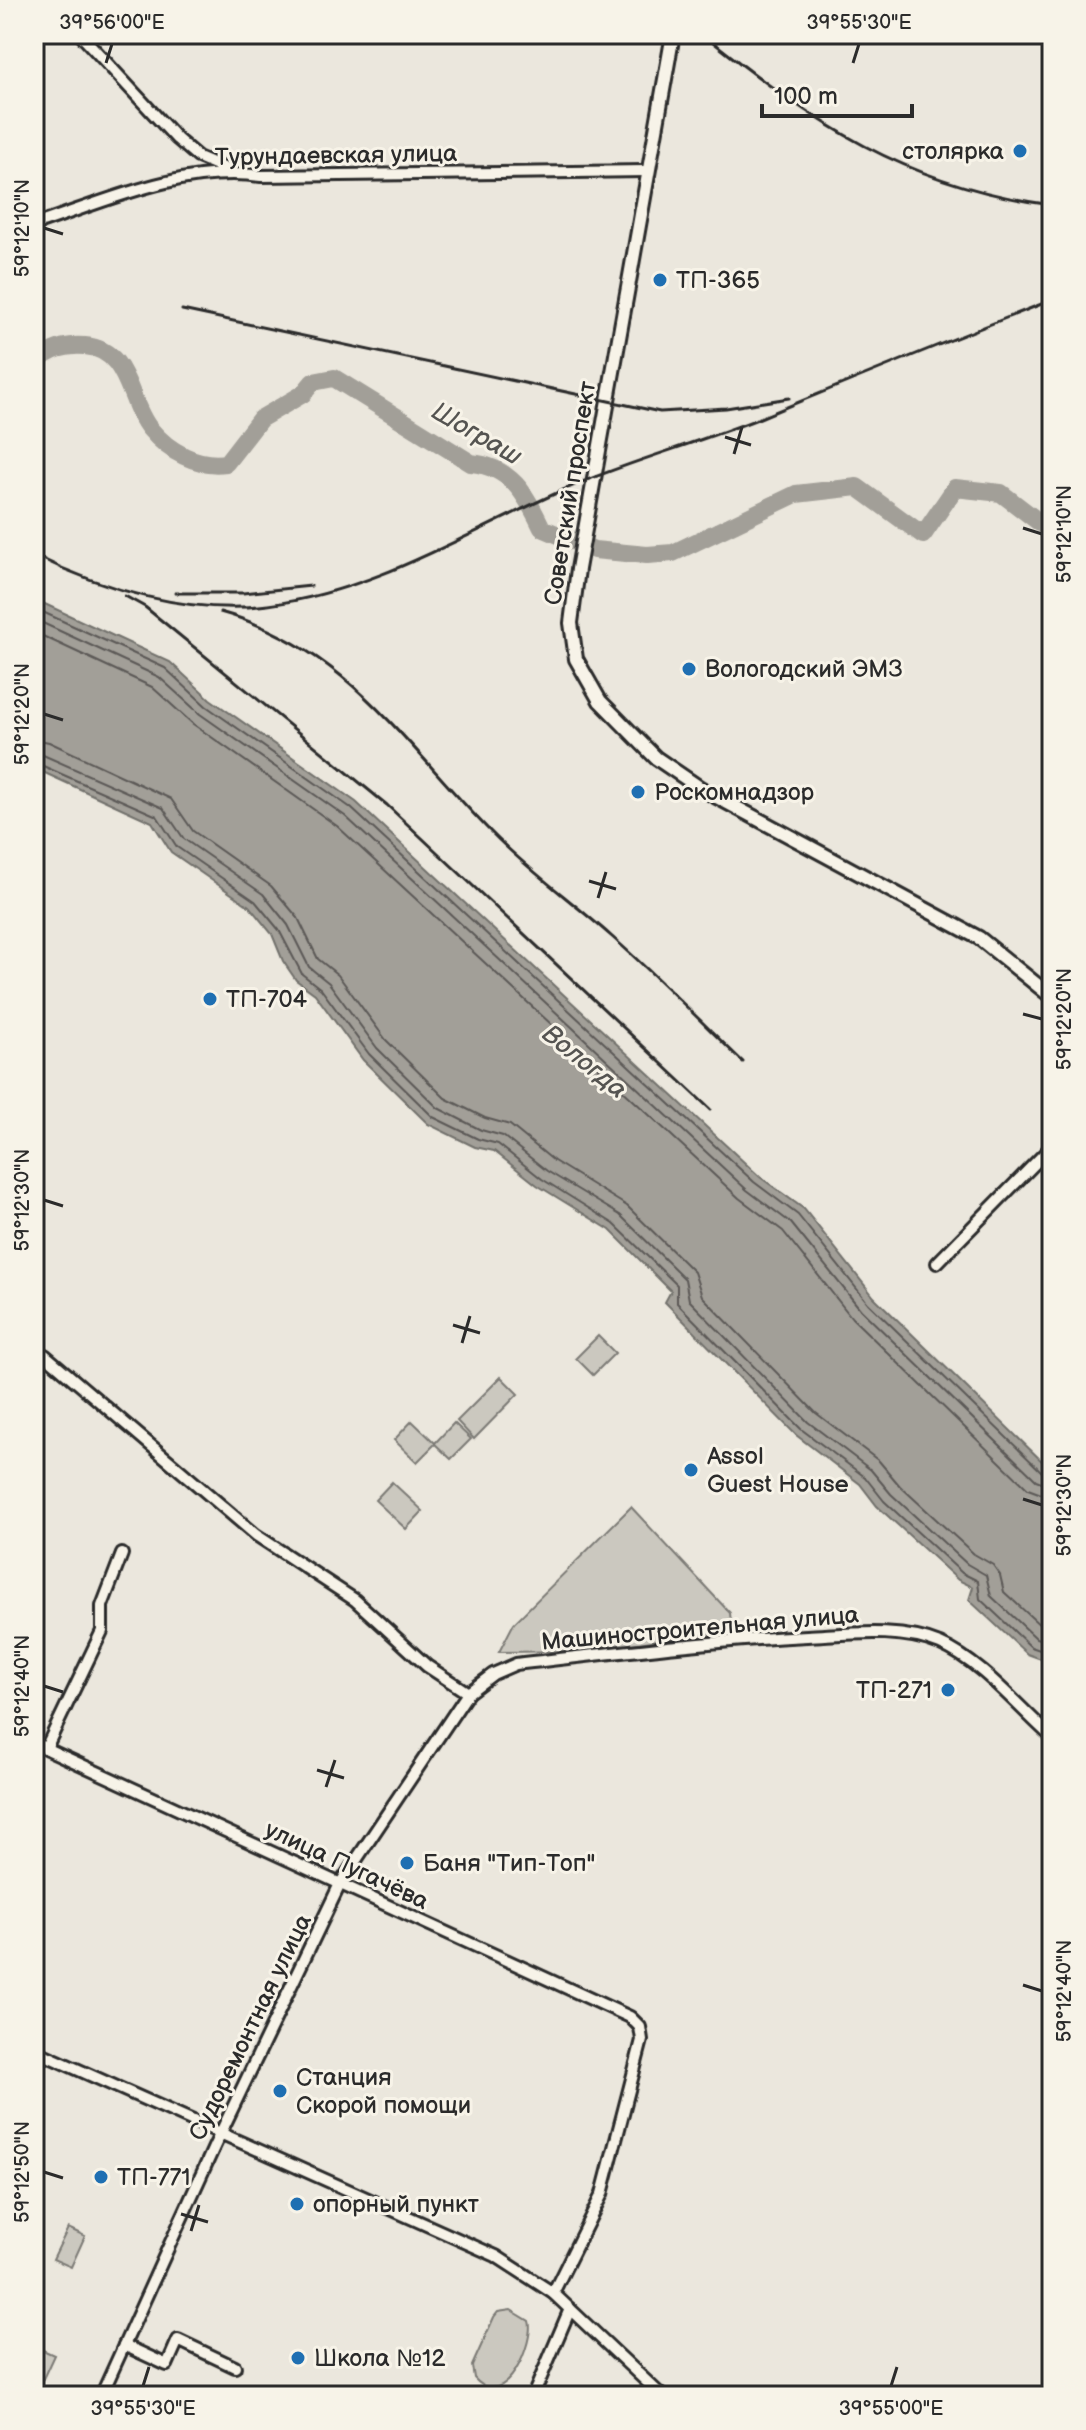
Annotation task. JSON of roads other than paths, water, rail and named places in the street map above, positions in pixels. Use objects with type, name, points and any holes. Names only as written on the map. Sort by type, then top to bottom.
[{"type":"street","points":[[80,34],[177,139],[198,157],[233,172]]},
{"type":"street","name":"Советский проспект","points":[[673,34],[646,171],[578,569],[571,623],[576,659],[600,701],[656,758],[700,788],[979,938],[1052,997]]},
{"type":"street","name":"Турундаевская улица","points":[[34,225],[155,185],[233,172],[261,176],[646,171]]},
{"type":"street","points":[[937,1263],[1052,1146]]},
{"type":"street","points":[[45,1355],[256,1535],[355,1600],[427,1666],[468,1693]]},
{"type":"street","points":[[46,1748],[102,1631],[102,1606],[122,1554]]},
{"type":"street","name":"Машиностроительная улица","points":[[468,1693],[493,1674],[516,1664],[744,1639],[857,1633],[911,1636],[941,1644],[974,1666],[1052,1737]]},
{"type":"street","name":"Судоремонтная улица","points":[[101,2396],[221,2133],[340,1884],[468,1693]]},
{"type":"street","name":"улица Пугачёва","points":[[34,1743],[630,2017],[640,2027],[642,2040],[602,2194],[553,2293]]},
{"type":"street","points":[[34,2050],[496,2256],[553,2293],[662,2396]]},
{"type":"street","points":[[533,2396],[570,2309]]},
{"type":"street","points":[[124,2345],[167,2365],[178,2340],[235,2367]]},
{"type":"water","name":"Вологда","points":[[34,599],[170,662],[210,699],[356,802],[760,1177],[804,1209],[874,1297],[1052,1471],[1052,1663],[1027,1654],[969,1600],[973,1587],[958,1580],[877,1506],[860,1484],[796,1435],[665,1302],[671,1291],[610,1230],[537,1185],[494,1151],[475,1147],[428,1124],[363,1060],[315,994],[296,980],[283,961],[272,934],[249,906],[171,852],[152,822],[34,768]]},
{"type":"waterway","name":"Шограш","points":[[34,363],[64,347],[85,346],[100,350],[119,367],[142,418],[158,437],[184,456],[215,464],[226,463],[260,419],[303,394],[313,382],[334,378],[471,463],[507,476],[530,504],[542,528],[594,550],[647,555],[673,553],[796,494],[857,487],[923,535],[955,488],[1001,493],[1052,532]]},
{"type":"railway","points":[[703,34],[784,96],[864,146],[951,183],[1052,205]]},
{"type":"railway","points":[[34,555],[118,589],[178,603],[238,607],[309,598],[388,572],[577,484],[760,418],[1052,300]]},
{"type":"railway","points":[[182,310],[660,412],[726,408],[789,398]]},
{"type":"railway","points":[[175,593],[243,593],[311,586]]},
{"type":"railway","points":[[125,596],[145,607],[387,805],[710,1109]]},
{"type":"railway","points":[[220,612],[265,628],[304,649],[339,674],[401,734],[506,847],[628,951],[743,1062]]},
{"type":"place","name":"столярка","points":[[1020,151]]},
{"type":"place","name":"ТП-365","points":[[660,280]]},
{"type":"place","name":"Вологодский ЭМЗ","points":[[689,669]]},
{"type":"place","name":"Роскомнадзор","points":[[638,792]]},
{"type":"place","name":"ТП-704","points":[[210,999]]},
{"type":"place","name":"Assol Guest House","points":[[691,1470]]},
{"type":"place","name":"ТП-271","points":[[948,1690]]},
{"type":"place","name":"Баня \"Тип-Топ\"","points":[[407,1863]]},
{"type":"place","name":"Станция Скорой помощи","points":[[280,2091]]},
{"type":"place","name":"ТП-771","points":[[101,2177]]},
{"type":"place","name":"опорный пункт","points":[[297,2204]]},
{"type":"place","name":"Школа №12","points":[[298,2358]]}]
